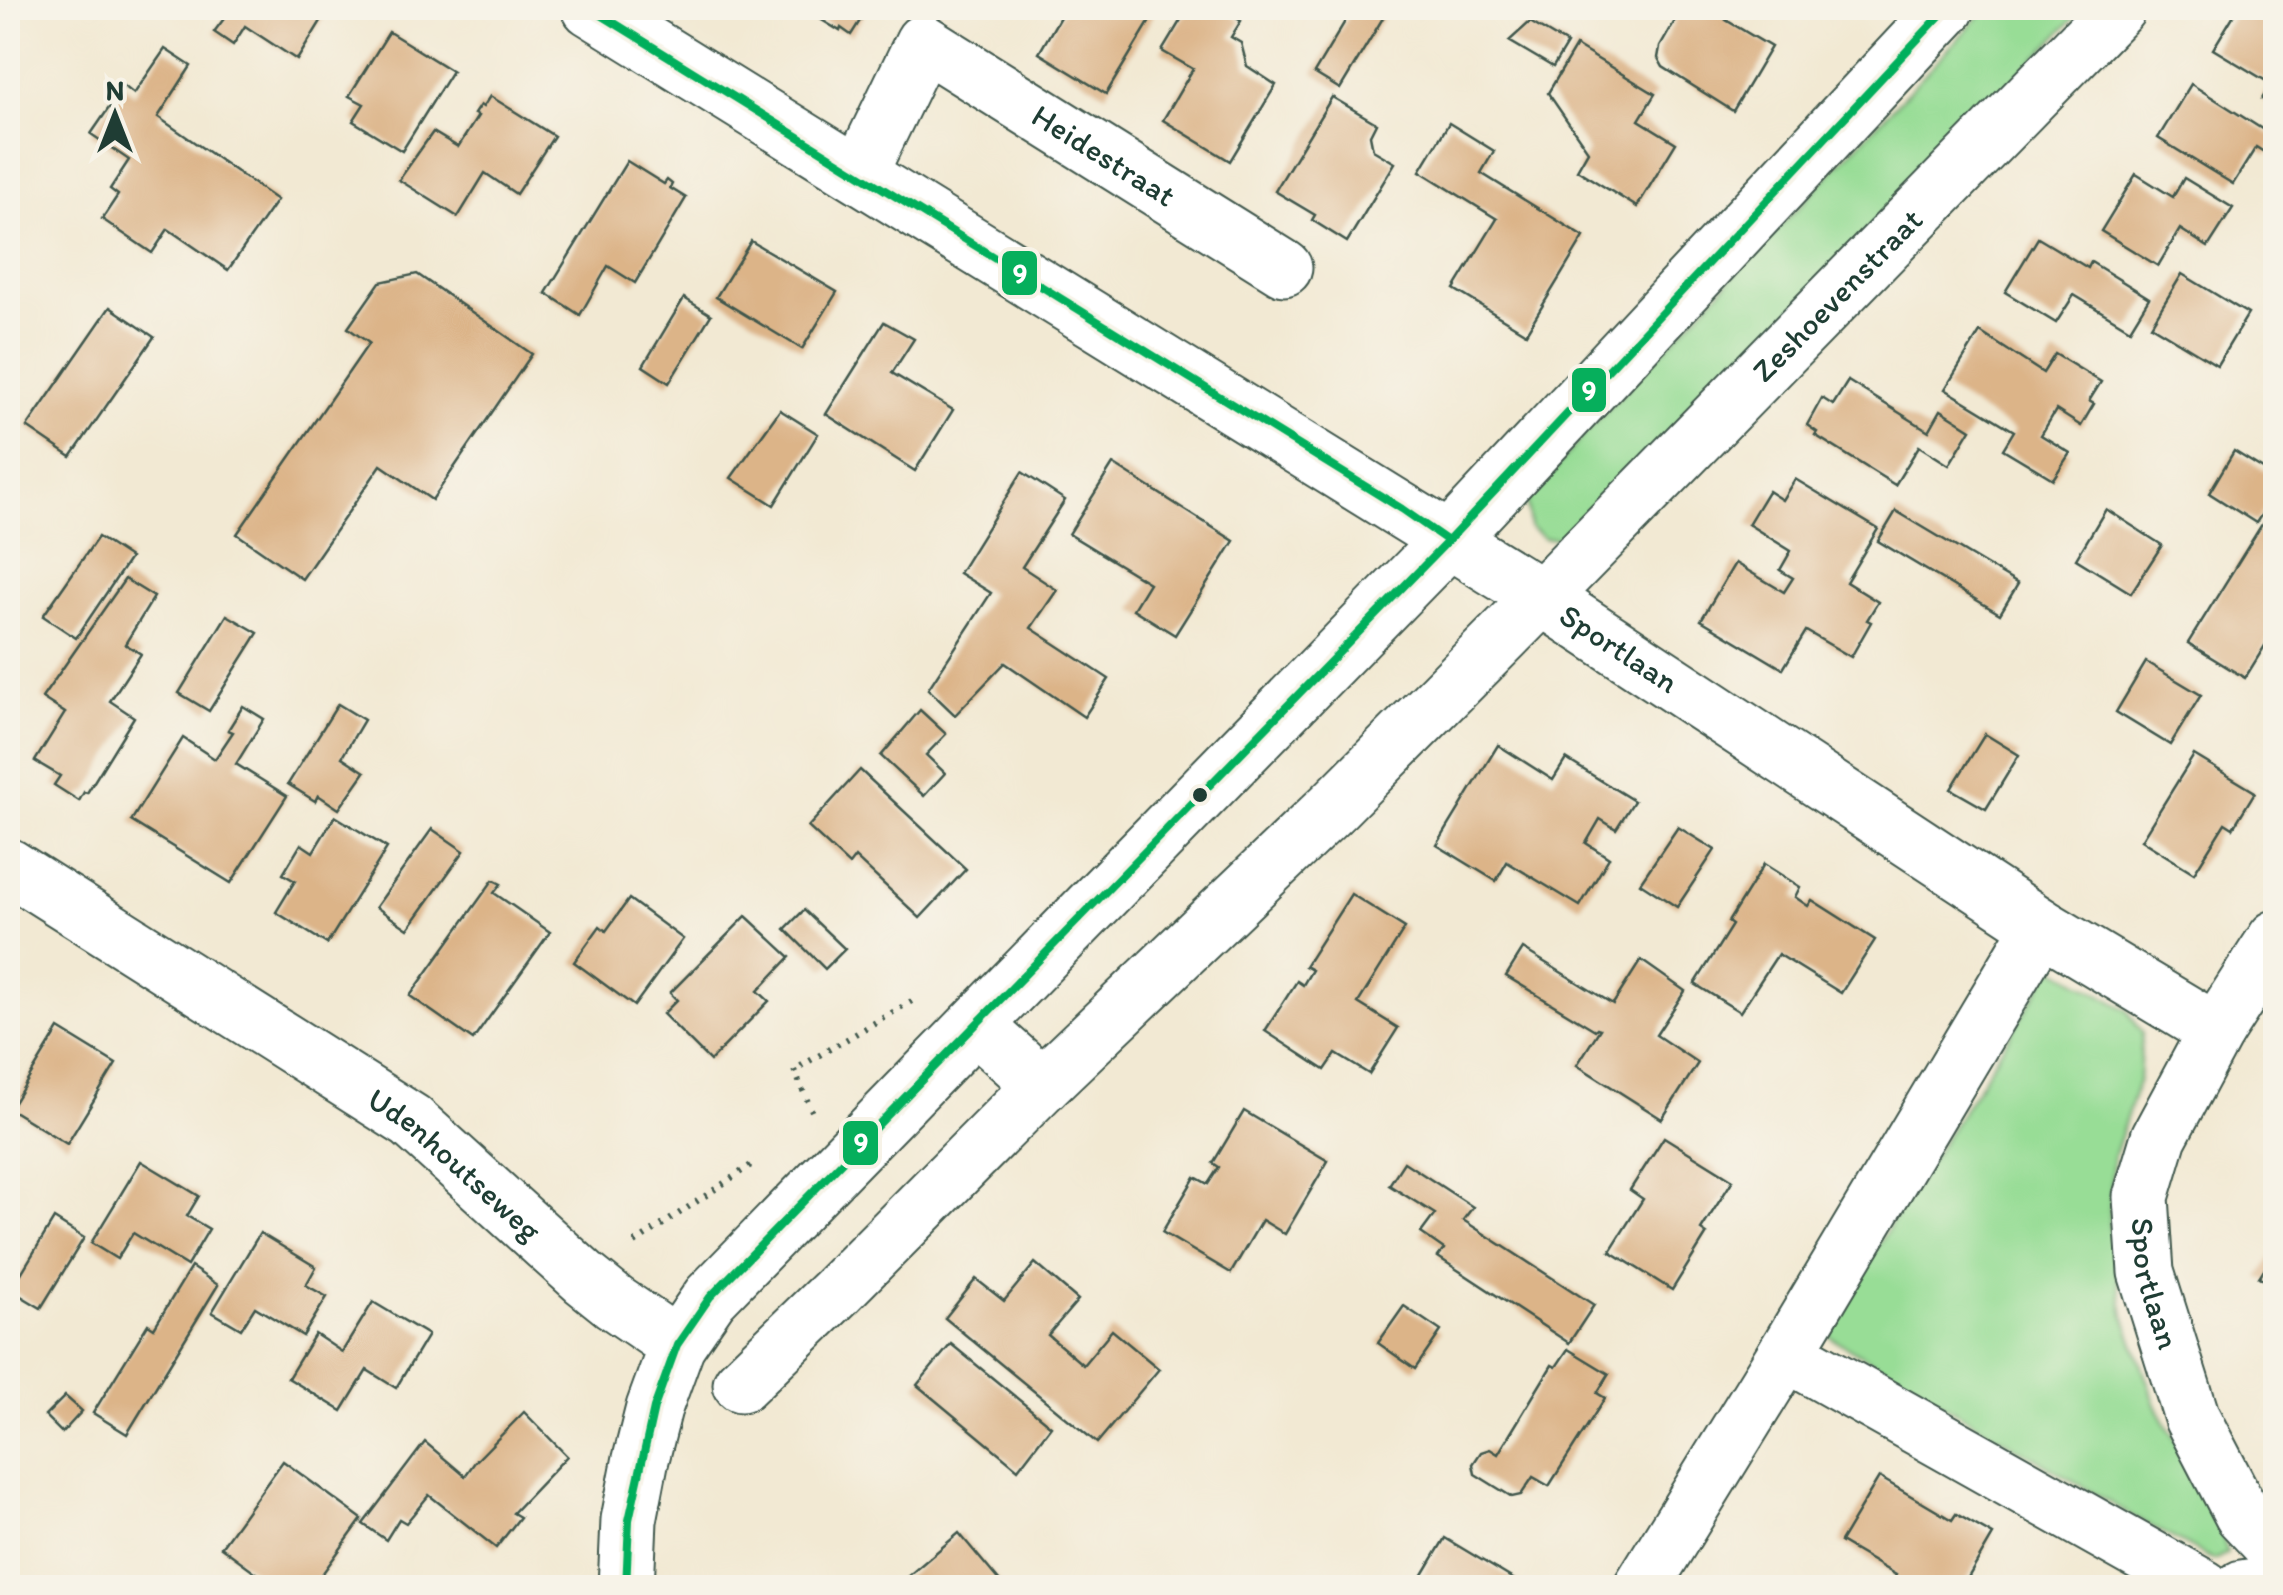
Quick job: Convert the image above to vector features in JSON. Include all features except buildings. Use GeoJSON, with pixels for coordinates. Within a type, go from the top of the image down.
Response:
{"type":"FeatureCollection","features":[{"type":"Feature","properties":{"kind":"street"},"geometry":{"type":"LineString","coordinates":[[590,8],[1448,541]]}},
{"type":"Feature","properties":{"kind":"street"},"geometry":{"type":"LineString","coordinates":[[626,1588],[629,1520],[654,1408],[677,1345],[710,1297],[1448,541],[1947,8]]}},
{"type":"Feature","properties":{"kind":"street","name":"Zeshoevenstraat"},"geometry":{"type":"LineString","coordinates":[[742,1384],[1042,1085],[1334,806],[2118,8]]}},
{"type":"Feature","properties":{"kind":"street","name":"Heidestraat"},"geometry":{"type":"LineString","coordinates":[[858,174],[923,42],[1284,268]]}},
{"type":"Feature","properties":{"kind":"street","name":"Sportlaan"},"geometry":{"type":"LineString","coordinates":[[1448,541],[1541,597],[2041,926],[2216,1032],[2159,1137],[2141,1197],[2146,1272],[2192,1418],[2242,1514],[2276,1550]]}},
{"type":"Feature","properties":{"kind":"street","name":"Udenhoutseweg"},"geometry":{"type":"LineString","coordinates":[[8,866],[411,1121],[584,1278],[677,1345]]}},
{"type":"Feature","properties":{"kind":"street"},"geometry":{"type":"LineString","coordinates":[[1641,1588],[2041,926]]}},
{"type":"Feature","properties":{"kind":"street"},"geometry":{"type":"LineString","coordinates":[[2216,1032],[2276,938]]}},
{"type":"Feature","properties":{"kind":"street"},"geometry":{"type":"LineString","coordinates":[[976,1026],[1042,1085]]}},
{"type":"Feature","properties":{"kind":"street"},"geometry":{"type":"LineString","coordinates":[[1786,1353],[2204,1588]]}},
{"type":"Feature","properties":{"kind":"street"},"geometry":{"type":"LineString","coordinates":[[2242,1588],[2276,1583]]}},
{"type":"Feature","properties":{"kind":"green space"},"geometry":{"type":"Polygon","coordinates":[[[1987,8],[2084,8],[1572,538],[1544,538],[1530,527],[1527,502],[1591,427],[1987,8]]]}},
{"type":"Feature","properties":{"kind":"green space"},"geometry":{"type":"Polygon","coordinates":[[[2053,967],[2127,1010],[2142,1033],[2139,1079],[2113,1158],[2109,1225],[2124,1316],[2156,1405],[2220,1522],[2227,1553],[2214,1560],[1832,1338],[1825,1329],[2053,967]]]}},
{"type":"Feature","properties":{"kind":"transit line","name":"9"},"geometry":{"type":"LineString","coordinates":[[590,8],[1448,541]]}},
{"type":"Feature","properties":{"kind":"transit line","name":"9"},"geometry":{"type":"LineString","coordinates":[[626,1588],[629,1520],[654,1408],[677,1345],[710,1297],[1448,541],[1947,8]]}}]}
